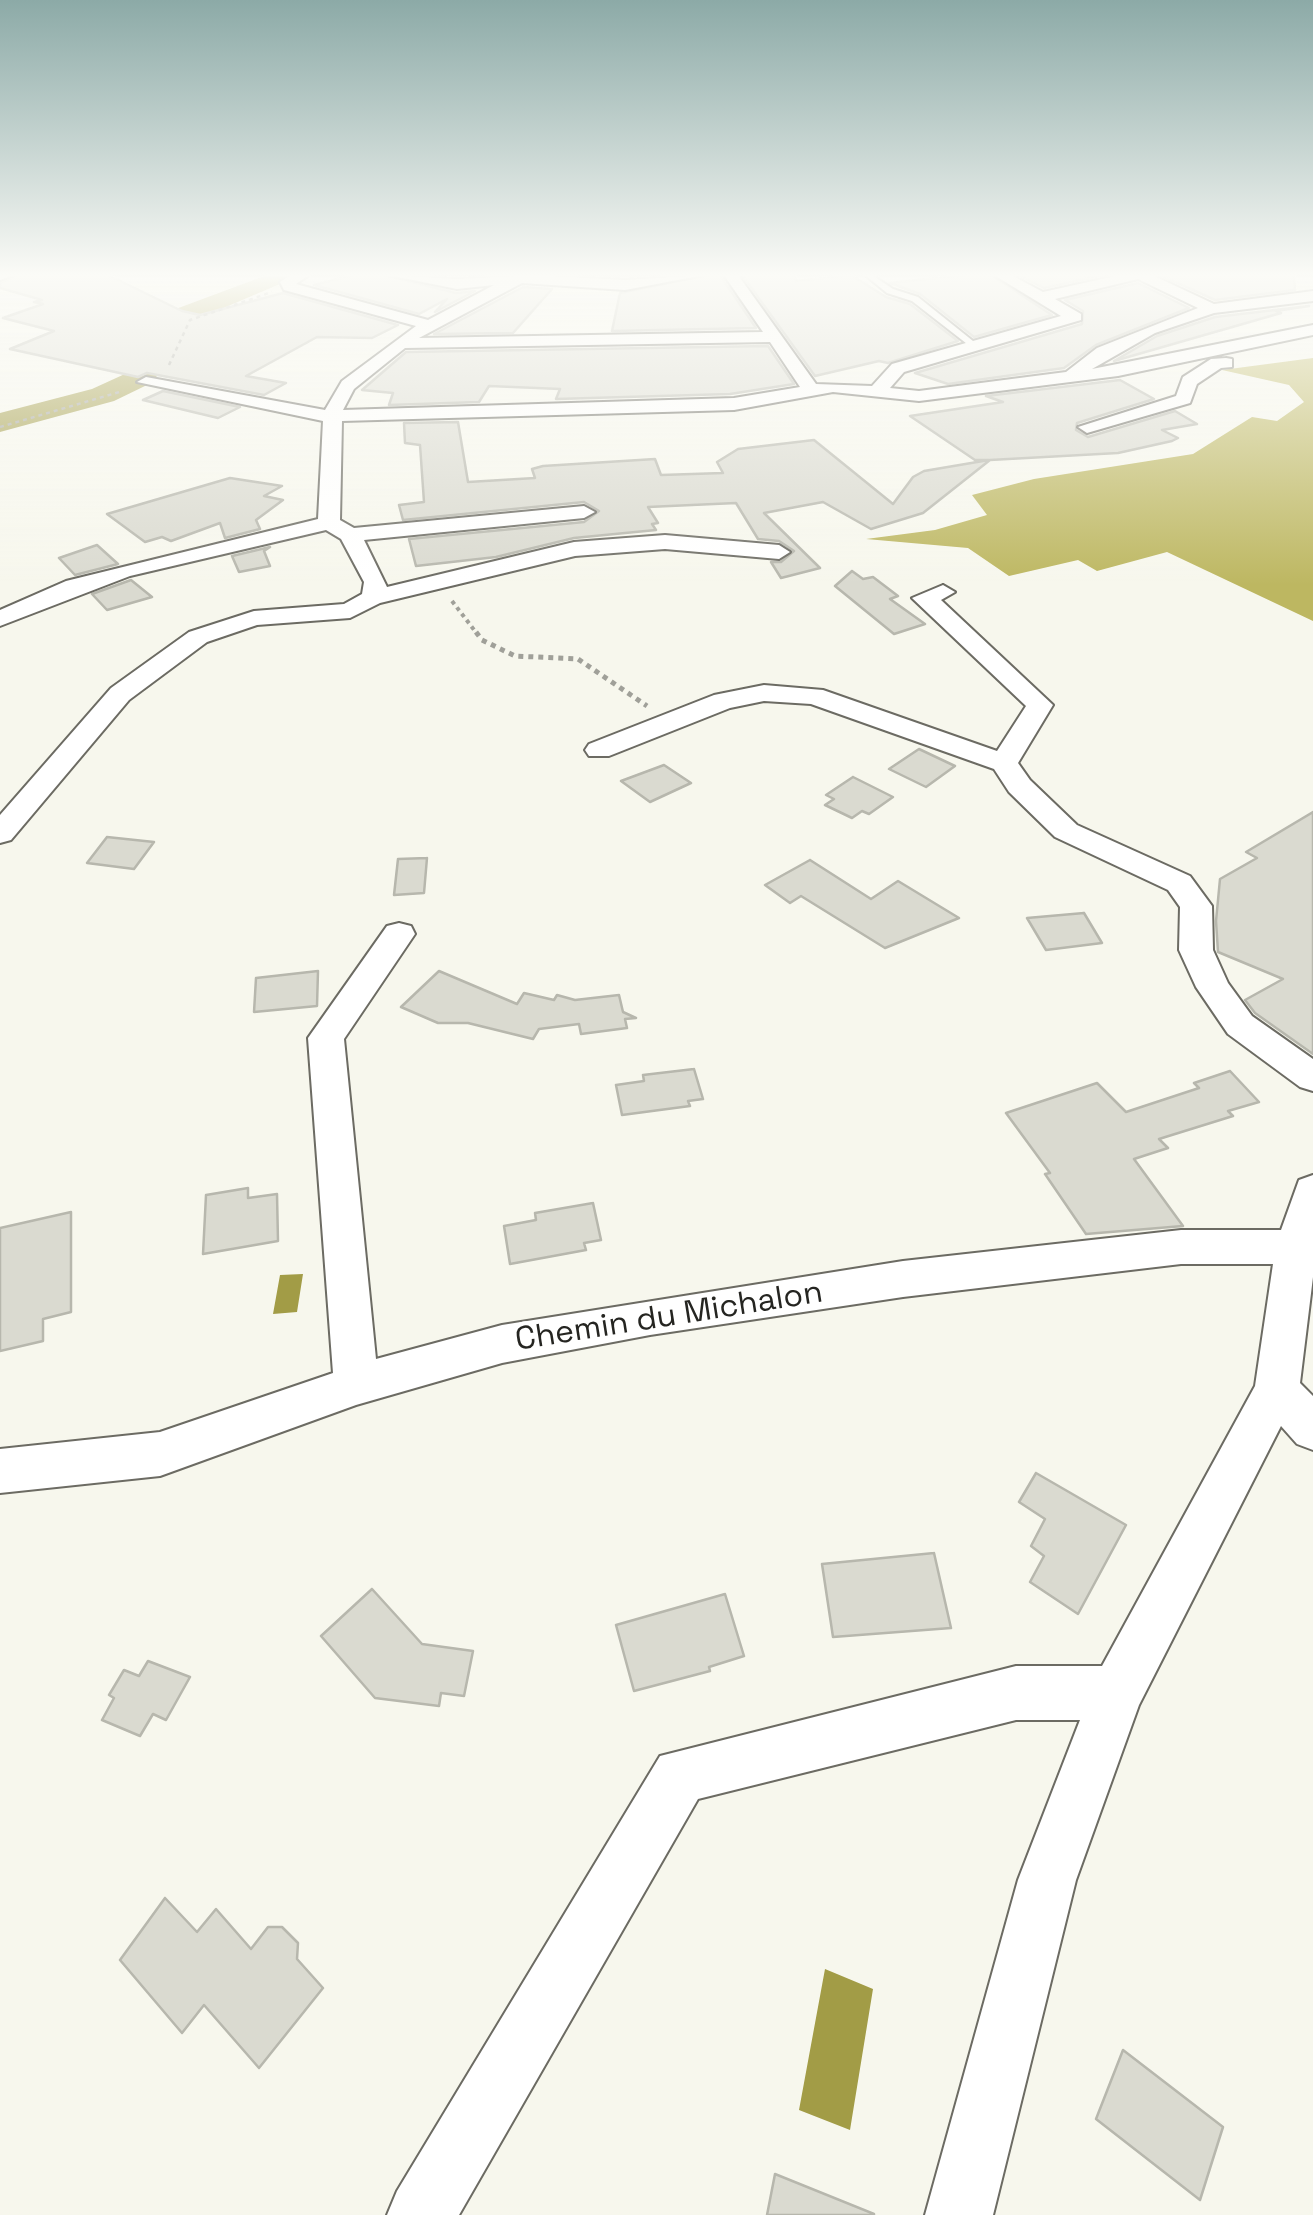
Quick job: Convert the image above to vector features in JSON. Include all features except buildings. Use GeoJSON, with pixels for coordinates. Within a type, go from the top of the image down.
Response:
{"type":"FeatureCollection","features":[{"type":"Feature","properties":{"kind":"street"},"geometry":{"type":"LineString","coordinates":[[329,523],[335,402],[358,378]]}},
{"type":"Feature","properties":{"kind":"street"},"geometry":{"type":"LineString","coordinates":[[803,378],[812,391]]}},
{"type":"Feature","properties":{"kind":"street"},"geometry":{"type":"LineString","coordinates":[[878,390],[889,378]]}},
{"type":"Feature","properties":{"kind":"street"},"geometry":{"type":"LineString","coordinates":[[333,416],[734,404],[850,386],[920,396],[1073,378]]}},
{"type":"Feature","properties":{"kind":"street"},"geometry":{"type":"LineString","coordinates":[[1087,426],[1184,399],[1191,378]]}},
{"type":"Feature","properties":{"kind":"street"},"geometry":{"type":"LineString","coordinates":[[146,382],[368,423]]}},
{"type":"Feature","properties":{"kind":"street"},"geometry":{"type":"LineString","coordinates":[[332,437],[368,423],[408,416]]}},
{"type":"Feature","properties":{"kind":"street"},"geometry":{"type":"LineString","coordinates":[[350,536],[584,512]]}},
{"type":"Feature","properties":{"kind":"street"},"geometry":{"type":"LineString","coordinates":[[0,619],[74,586],[122,571],[329,523],[350,536],[376,582],[378,589],[373,597]]}},
{"type":"Feature","properties":{"kind":"street"},"geometry":{"type":"LineString","coordinates":[[0,834],[120,694],[198,637],[254,618],[350,611],[373,597],[439,586],[574,549],[665,542],[779,552]]}},
{"type":"Feature","properties":{"kind":"street"},"geometry":{"type":"LineString","coordinates":[[943,592],[924,598],[1040,706],[1004,763]]}},
{"type":"Feature","properties":{"kind":"street"},"geometry":{"type":"LineString","coordinates":[[599,750],[723,701],[764,693],[814,696],[1004,763],[1019,786],[1066,831],[1179,883],[1196,906],[1196,950],[1213,987],[1240,1025],[1313,1078]]}},
{"type":"Feature","properties":{"kind":"street"},"geometry":{"type":"LineString","coordinates":[[356,1385],[326,1038],[399,934]]}},
{"type":"Feature","properties":{"kind":"street"},"geometry":{"type":"LineString","coordinates":[[960,2215],[1047,1880],[1117,1693],[1277,1389],[1296,1246],[1313,1190]]}},
{"type":"Feature","properties":{"kind":"street","name":"Chemin du Michalon"},"geometry":{"type":"LineString","coordinates":[[0,1471],[46,1470],[160,1454],[356,1385],[502,1344],[884,1282],[1181,1247],[1296,1246]]}},
{"type":"Feature","properties":{"kind":"street"},"geometry":{"type":"LineString","coordinates":[[1277,1389],[1313,1429]]}},
{"type":"Feature","properties":{"kind":"street"},"geometry":{"type":"LineString","coordinates":[[421,2215],[680,1776],[1016,1693],[1117,1693]]}},
{"type":"Feature","properties":{"kind":"path"},"geometry":{"type":"LineString","coordinates":[[0,427],[98,401],[151,378]]}},
{"type":"Feature","properties":{"kind":"path"},"geometry":{"type":"LineString","coordinates":[[439,586],[482,640],[515,656],[578,659],[668,722]]}},
{"type":"Feature","properties":{"kind":"shaded area"},"geometry":{"type":"Polygon","coordinates":[[[1259,378],[1313,378],[1313,621],[1167,552],[1097,571],[1078,560],[1009,576],[968,548],[866,539],[935,530],[987,515],[972,495],[1034,479],[1193,454],[1252,417],[1277,421],[1304,402],[1289,385],[1259,378]]]}},
{"type":"Feature","properties":{"kind":"shaded area"},"geometry":{"type":"Polygon","coordinates":[[[303,1274],[297,1312],[273,1314],[280,1275],[303,1274]]]}},
{"type":"Feature","properties":{"kind":"shaded area"},"geometry":{"type":"Polygon","coordinates":[[[825,1969],[873,1989],[850,2130],[799,2110],[825,1969]]]}},
{"type":"Feature","properties":{"kind":"waterway"},"geometry":{"type":"LineString","coordinates":[[0,423],[103,395],[138,378]]}}]}
